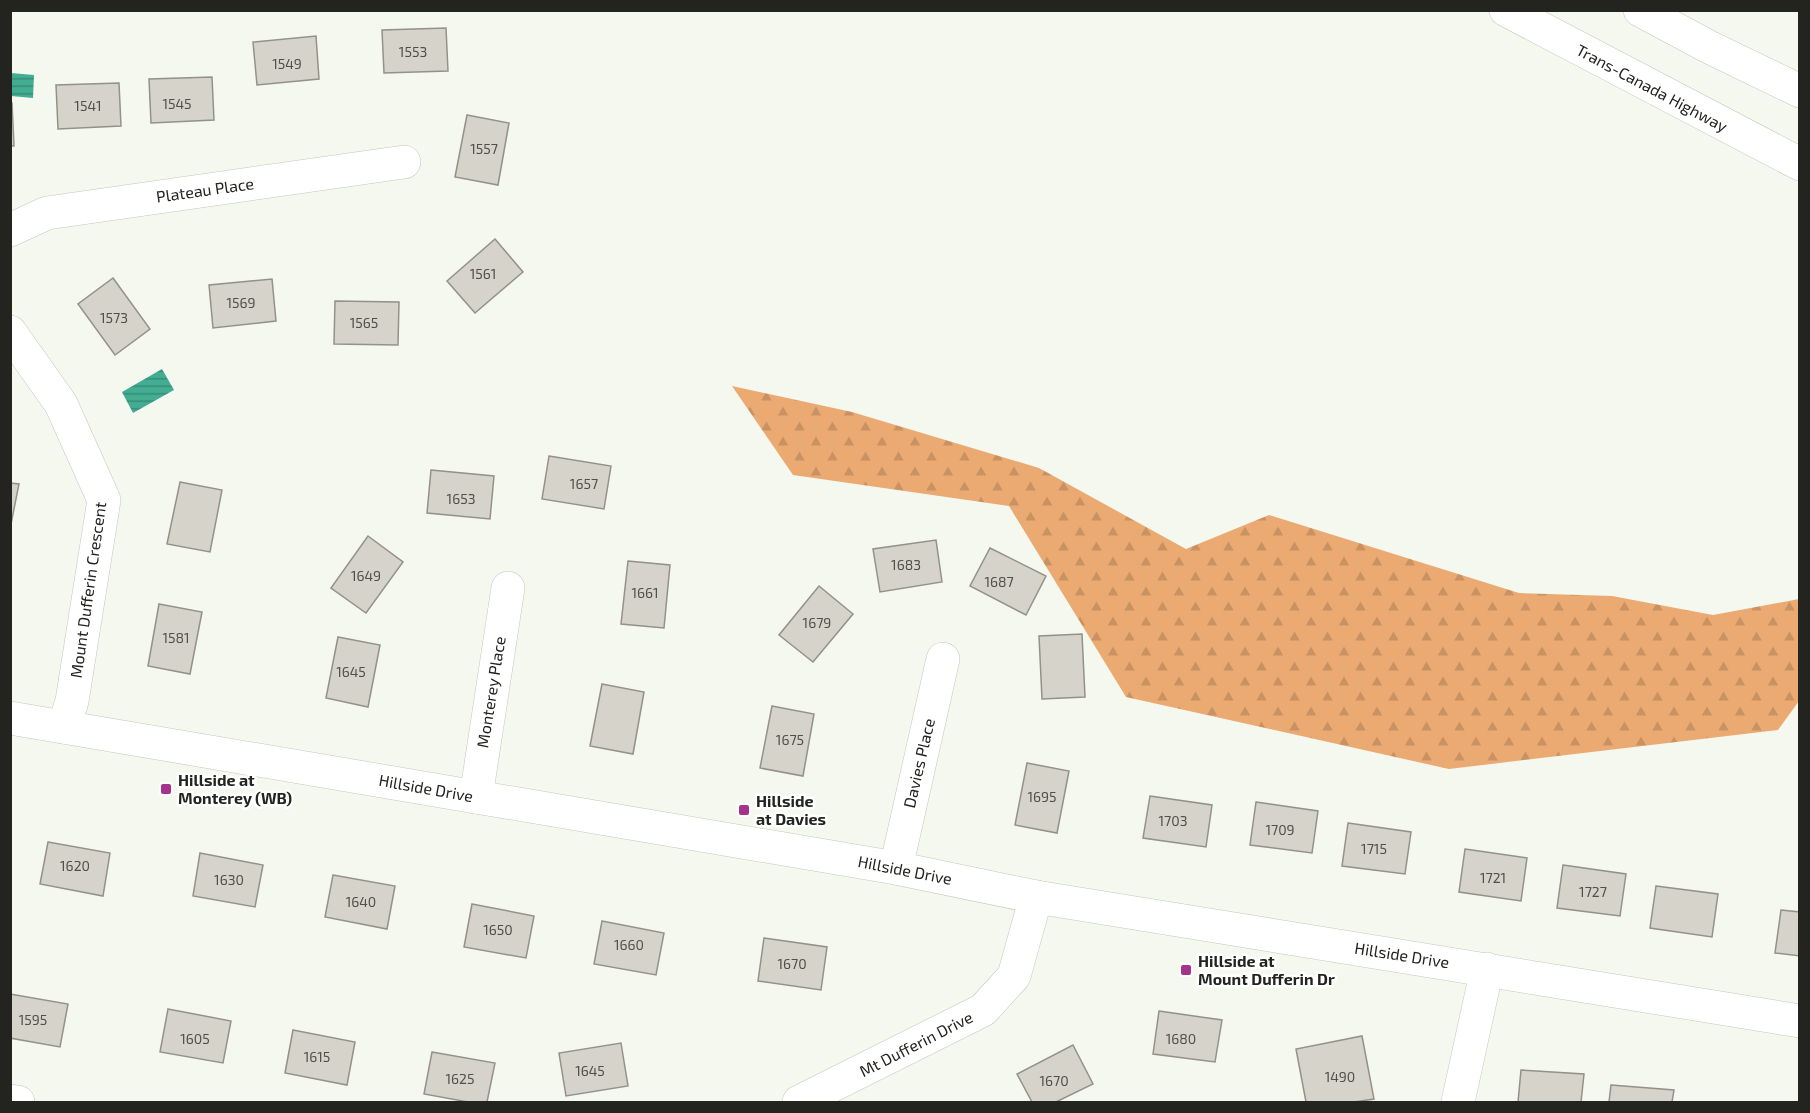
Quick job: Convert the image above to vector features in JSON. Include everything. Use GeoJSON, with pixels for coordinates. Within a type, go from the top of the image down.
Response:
{"type":"FeatureCollection","features":[{"type":"Feature","properties":{"kind":"main road","name":"Trans-Canada Highway"},"geometry":{"type":"LineString","coordinates":[[1506,10],[1800,164]]}},
{"type":"Feature","properties":{"kind":"main road"},"geometry":{"type":"LineString","coordinates":[[1640,10],[1709,47],[1800,91]]}},
{"type":"Feature","properties":{"kind":"main road","name":"Plateau Place"},"geometry":{"type":"LineString","coordinates":[[10,230],[47,213],[404,162]]}},
{"type":"Feature","properties":{"kind":"main road","name":"Mount Dufferin Crescent"},"geometry":{"type":"LineString","coordinates":[[10,332],[61,404],[104,500],[72,701],[64,727]]}},
{"type":"Feature","properties":{"kind":"main road","name":"Monterey Place"},"geometry":{"type":"LineString","coordinates":[[476,797],[508,588]]}},
{"type":"Feature","properties":{"kind":"main road","name":"Davies Place"},"geometry":{"type":"LineString","coordinates":[[896,868],[943,659]]}},
{"type":"Feature","properties":{"kind":"main road","name":"Hillside Drive"},"geometry":{"type":"LineString","coordinates":[[10,718],[896,868],[1036,897],[1800,1021]]}},
{"type":"Feature","properties":{"kind":"main road","name":"Mt Dufferin Drive"},"geometry":{"type":"LineString","coordinates":[[800,1102],[983,1010],[1014,976],[1036,897]]}},
{"type":"Feature","properties":{"kind":"main road"},"geometry":{"type":"LineString","coordinates":[[1458,1102],[1486,969]]}},
{"type":"Feature","properties":{"kind":"main road"},"geometry":{"type":"LineString","coordinates":[[10,1101],[18,1102]]}},
{"type":"Feature","properties":{"kind":"green space"},"geometry":{"type":"Polygon","coordinates":[[[732,386],[852,412],[1039,468],[1186,549],[1269,515],[1519,593],[1612,596],[1713,615],[1799,599],[1799,701],[1778,730],[1449,769],[1126,697],[1009,506],[793,475],[732,386]]]}},
{"type":"Feature","properties":{"kind":"shaded area"},"geometry":{"type":"Polygon","coordinates":[[[11,73],[34,75],[33,98],[11,96],[11,73]]]}},
{"type":"Feature","properties":{"kind":"shaded area"},"geometry":{"type":"Polygon","coordinates":[[[162,369],[174,390],[133,413],[122,392],[162,369]]]}},
{"type":"Feature","properties":{"kind":"building"},"geometry":{"type":"Polygon","coordinates":[[[446,28],[448,71],[384,73],[382,30],[446,28]]]}},
{"type":"Feature","properties":{"kind":"building"},"geometry":{"type":"Polygon","coordinates":[[[316,36],[319,79],[257,85],[253,42],[316,36]]]}},
{"type":"Feature","properties":{"kind":"building"},"geometry":{"type":"Polygon","coordinates":[[[212,77],[214,120],[151,123],[149,79],[212,77]]]}},
{"type":"Feature","properties":{"kind":"building"},"geometry":{"type":"Polygon","coordinates":[[[119,83],[121,126],[58,129],[56,85],[119,83]]]}},
{"type":"Feature","properties":{"kind":"building"},"geometry":{"type":"Polygon","coordinates":[[[10,103],[12,103],[14,146],[10,146],[10,103]]]}},
{"type":"Feature","properties":{"kind":"building"},"geometry":{"type":"Polygon","coordinates":[[[467,115],[509,123],[498,185],[455,177],[467,115]]]}},
{"type":"Feature","properties":{"kind":"building"},"geometry":{"type":"Polygon","coordinates":[[[495,239],[523,272],[475,313],[447,281],[495,239]]]}},
{"type":"Feature","properties":{"kind":"building"},"geometry":{"type":"Polygon","coordinates":[[[113,278],[150,329],[115,355],[78,304],[113,278]]]}},
{"type":"Feature","properties":{"kind":"building"},"geometry":{"type":"Polygon","coordinates":[[[272,279],[276,321],[213,328],[209,285],[272,279]]]}},
{"type":"Feature","properties":{"kind":"building"},"geometry":{"type":"Polygon","coordinates":[[[335,301],[399,302],[398,345],[334,344],[335,301]]]}},
{"type":"Feature","properties":{"kind":"building"},"geometry":{"type":"Polygon","coordinates":[[[549,456],[611,466],[604,509],[542,499],[549,456]]]}},
{"type":"Feature","properties":{"kind":"building"},"geometry":{"type":"Polygon","coordinates":[[[431,470],[494,476],[490,519],[427,513],[431,470]]]}},
{"type":"Feature","properties":{"kind":"building"},"geometry":{"type":"Polygon","coordinates":[[[180,482],[222,490],[210,552],[167,544],[180,482]]]}},
{"type":"Feature","properties":{"kind":"building"},"geometry":{"type":"Polygon","coordinates":[[[10,483],[19,484],[10,529],[10,483]]]}},
{"type":"Feature","properties":{"kind":"building"},"geometry":{"type":"Polygon","coordinates":[[[368,536],[403,562],[366,613],[331,588],[368,536]]]}},
{"type":"Feature","properties":{"kind":"building"},"geometry":{"type":"Polygon","coordinates":[[[936,540],[942,582],[880,592],[873,549],[936,540]]]}},
{"type":"Feature","properties":{"kind":"building"},"geometry":{"type":"Polygon","coordinates":[[[990,548],[1046,576],[1026,615],[970,586],[990,548]]]}},
{"type":"Feature","properties":{"kind":"building"},"geometry":{"type":"Polygon","coordinates":[[[628,561],[670,565],[664,628],[621,624],[628,561]]]}},
{"type":"Feature","properties":{"kind":"building"},"geometry":{"type":"Polygon","coordinates":[[[819,586],[853,614],[813,662],[779,635],[819,586]]]}},
{"type":"Feature","properties":{"kind":"building"},"geometry":{"type":"Polygon","coordinates":[[[159,604],[202,612],[190,674],[148,666],[159,604]]]}},
{"type":"Feature","properties":{"kind":"building"},"geometry":{"type":"Polygon","coordinates":[[[1082,634],[1085,697],[1042,699],[1039,636],[1082,634]]]}},
{"type":"Feature","properties":{"kind":"building"},"geometry":{"type":"Polygon","coordinates":[[[338,637],[380,645],[368,707],[326,698],[338,637]]]}},
{"type":"Feature","properties":{"kind":"building"},"geometry":{"type":"Polygon","coordinates":[[[602,684],[644,692],[633,754],[590,746],[602,684]]]}},
{"type":"Feature","properties":{"kind":"building"},"geometry":{"type":"Polygon","coordinates":[[[772,706],[814,714],[803,776],[760,768],[772,706]]]}},
{"type":"Feature","properties":{"kind":"building"},"geometry":{"type":"Polygon","coordinates":[[[1027,763],[1069,771],[1057,833],[1015,825],[1027,763]]]}},
{"type":"Feature","properties":{"kind":"building"},"geometry":{"type":"Polygon","coordinates":[[[1150,796],[1212,805],[1206,847],[1143,838],[1150,796]]]}},
{"type":"Feature","properties":{"kind":"building"},"geometry":{"type":"Polygon","coordinates":[[[1256,802],[1318,811],[1312,853],[1250,845],[1256,802]]]}},
{"type":"Feature","properties":{"kind":"building"},"geometry":{"type":"Polygon","coordinates":[[[1348,823],[1411,832],[1405,874],[1342,866],[1348,823]]]}},
{"type":"Feature","properties":{"kind":"building"},"geometry":{"type":"Polygon","coordinates":[[[48,842],[110,853],[103,896],[40,884],[48,842]]]}},
{"type":"Feature","properties":{"kind":"building"},"geometry":{"type":"Polygon","coordinates":[[[1465,849],[1527,858],[1521,901],[1459,892],[1465,849]]]}},
{"type":"Feature","properties":{"kind":"building"},"geometry":{"type":"Polygon","coordinates":[[[200,853],[263,865],[255,907],[193,896],[200,853]]]}},
{"type":"Feature","properties":{"kind":"building"},"geometry":{"type":"Polygon","coordinates":[[[1563,865],[1626,874],[1620,916],[1557,908],[1563,865]]]}},
{"type":"Feature","properties":{"kind":"building"},"geometry":{"type":"Polygon","coordinates":[[[333,875],[395,886],[387,929],[325,917],[333,875]]]}},
{"type":"Feature","properties":{"kind":"building"},"geometry":{"type":"Polygon","coordinates":[[[1656,886],[1718,894],[1712,937],[1650,928],[1656,886]]]}},
{"type":"Feature","properties":{"kind":"building"},"geometry":{"type":"Polygon","coordinates":[[[472,904],[534,916],[526,958],[464,947],[472,904]]]}},
{"type":"Feature","properties":{"kind":"building"},"geometry":{"type":"Polygon","coordinates":[[[1781,910],[1800,912],[1800,956],[1775,953],[1781,910]]]}},
{"type":"Feature","properties":{"kind":"building"},"geometry":{"type":"Polygon","coordinates":[[[602,921],[664,933],[656,975],[594,964],[602,921]]]}},
{"type":"Feature","properties":{"kind":"building"},"geometry":{"type":"Polygon","coordinates":[[[764,938],[827,947],[821,990],[758,981],[764,938]]]}},
{"type":"Feature","properties":{"kind":"building"},"geometry":{"type":"Polygon","coordinates":[[[10,994],[68,1004],[60,1047],[10,1038],[10,994]]]}},
{"type":"Feature","properties":{"kind":"building"},"geometry":{"type":"Polygon","coordinates":[[[168,1009],[231,1021],[223,1063],[160,1052],[168,1009]]]}},
{"type":"Feature","properties":{"kind":"building"},"geometry":{"type":"Polygon","coordinates":[[[1159,1011],[1222,1020],[1215,1062],[1153,1054],[1159,1011]]]}},
{"type":"Feature","properties":{"kind":"building"},"geometry":{"type":"Polygon","coordinates":[[[293,1030],[355,1042],[347,1085],[285,1073],[293,1030]]]}},
{"type":"Feature","properties":{"kind":"building"},"geometry":{"type":"Polygon","coordinates":[[[1362,1036],[1374,1099],[1354,1102],[1306,1102],[1296,1049],[1362,1036]]]}},
{"type":"Feature","properties":{"kind":"building"},"geometry":{"type":"Polygon","coordinates":[[[621,1043],[628,1086],[566,1096],[559,1053],[621,1043]]]}},
{"type":"Feature","properties":{"kind":"building"},"geometry":{"type":"Polygon","coordinates":[[[1073,1045],[1093,1084],[1056,1102],[1032,1102],[1017,1074],[1073,1045]]]}},
{"type":"Feature","properties":{"kind":"building"},"geometry":{"type":"Polygon","coordinates":[[[432,1052],[495,1063],[487,1102],[468,1102],[424,1094],[432,1052]]]}},
{"type":"Feature","properties":{"kind":"building"},"geometry":{"type":"Polygon","coordinates":[[[1521,1070],[1584,1074],[1581,1102],[1518,1102],[1521,1070]]]}},
{"type":"Feature","properties":{"kind":"building"},"geometry":{"type":"Polygon","coordinates":[[[1611,1085],[1674,1090],[1672,1102],[1609,1102],[1611,1085]]]}},
{"type":"Feature","properties":{"kind":"place","name":"Hillside at Monterey (WB)"},"geometry":{"type":"Point","coordinates":[166,789]}},
{"type":"Feature","properties":{"kind":"place","name":"Hillside at Davies"},"geometry":{"type":"Point","coordinates":[744,810]}},
{"type":"Feature","properties":{"kind":"place","name":"Hillside at Mount Dufferin Dr"},"geometry":{"type":"Point","coordinates":[1186,970]}}]}
